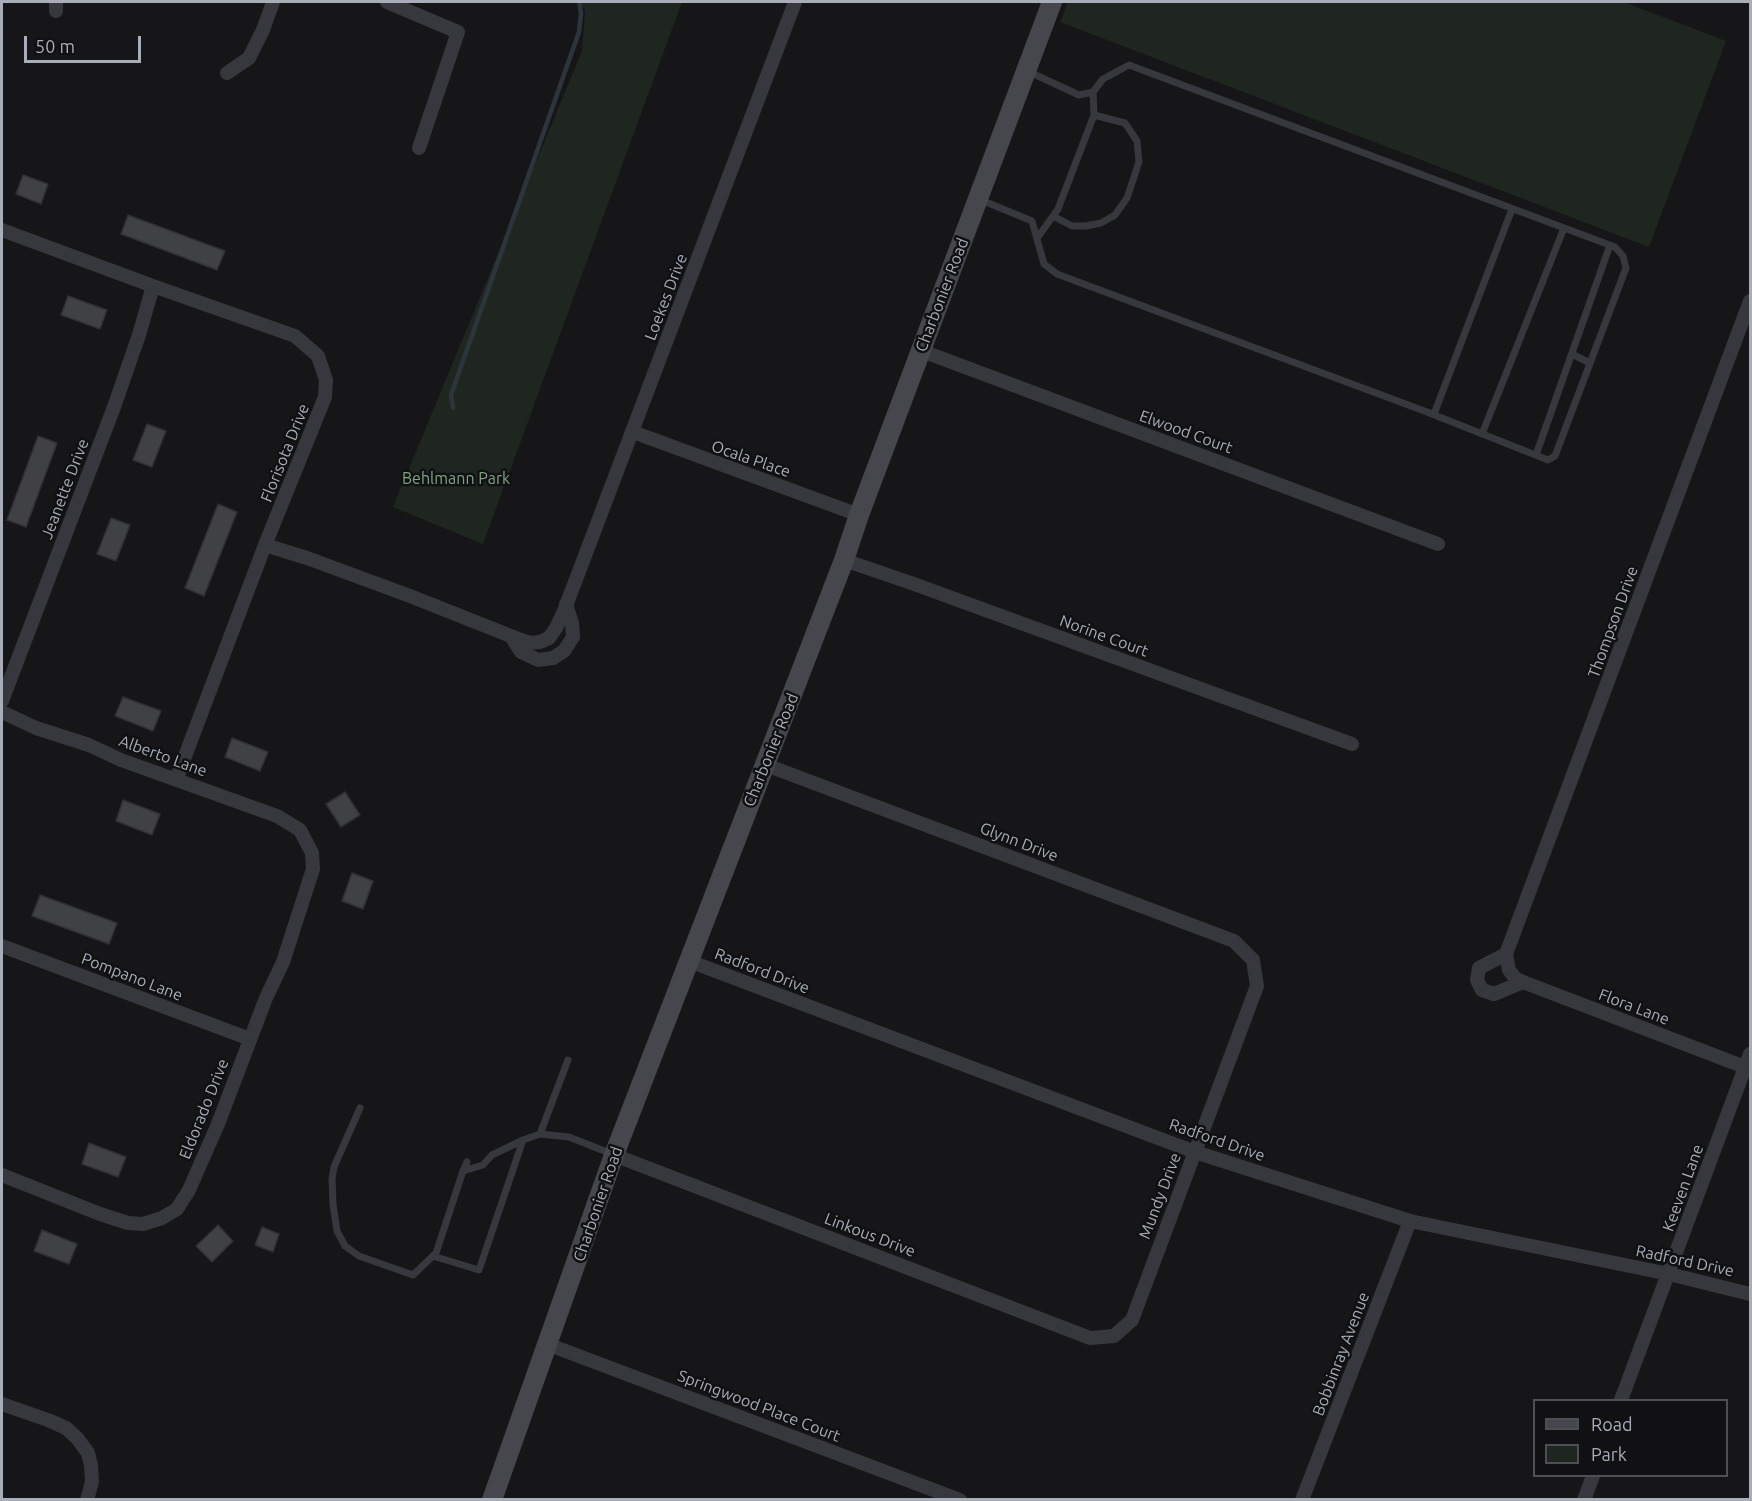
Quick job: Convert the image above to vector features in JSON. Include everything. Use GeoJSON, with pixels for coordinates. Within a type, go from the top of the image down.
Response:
{"type":"FeatureCollection","features":[{"type":"Feature","properties":{"kind":"main road","name":"Charbonier Road"},"geometry":{"type":"LineString","coordinates":[[492,1500],[614,1155],[844,560],[1052,2]]}},
{"type":"Feature","properties":{"kind":"street"},"geometry":{"type":"LineString","coordinates":[[227,73],[249,58],[263,30],[273,2]]}},
{"type":"Feature","properties":{"kind":"street"},"geometry":{"type":"LineString","coordinates":[[387,2],[458,32],[419,148]]}},
{"type":"Feature","properties":{"kind":"street","name":"Loekes Drive"},"geometry":{"type":"LineString","coordinates":[[265,545],[350,574],[531,643],[549,638],[566,604],[633,432],[795,2]]}},
{"type":"Feature","properties":{"kind":"street","name":"Florisota Drive"},"geometry":{"type":"LineString","coordinates":[[2,230],[294,336],[318,356],[326,380],[325,397],[265,545],[176,780]]}},
{"type":"Feature","properties":{"kind":"street","name":"Jeanette Drive"},"geometry":{"type":"LineString","coordinates":[[2,701],[114,407],[153,286]]}},
{"type":"Feature","properties":{"kind":"street","name":"Thompson Drive"},"geometry":{"type":"LineString","coordinates":[[1506,954],[1750,301]]}},
{"type":"Feature","properties":{"kind":"street","name":"Elwood Court"},"geometry":{"type":"LineString","coordinates":[[922,351],[1438,544]]}},
{"type":"Feature","properties":{"kind":"street","name":"Ocala Place"},"geometry":{"type":"LineString","coordinates":[[633,432],[859,515]]}},
{"type":"Feature","properties":{"kind":"street","name":"Norine Court"},"geometry":{"type":"LineString","coordinates":[[844,560],[905,580],[1352,744]]}},
{"type":"Feature","properties":{"kind":"street","name":"Loekes Drive"},"geometry":{"type":"LineString","coordinates":[[512,636],[520,652],[538,660],[553,658],[564,651],[573,637],[572,623],[566,604]]}},
{"type":"Feature","properties":{"kind":"street","name":"Alberto Lane"},"geometry":{"type":"LineString","coordinates":[[2,712],[36,728],[89,745],[121,760],[277,816],[300,830],[307,841]]}},
{"type":"Feature","properties":{"kind":"street","name":"Glynn Drive"},"geometry":{"type":"LineString","coordinates":[[766,765],[1234,940],[1253,960]]}},
{"type":"Feature","properties":{"kind":"street","name":"Eldorado Drive"},"geometry":{"type":"LineString","coordinates":[[2,1175],[128,1223],[143,1224],[162,1218],[177,1209],[189,1190],[218,1124],[250,1039],[283,962],[313,869],[312,853],[307,841]]}},
{"type":"Feature","properties":{"kind":"street","name":"Pompano Lane"},"geometry":{"type":"LineString","coordinates":[[2,946],[250,1039]]}},
{"type":"Feature","properties":{"kind":"street"},"geometry":{"type":"LineString","coordinates":[[1506,954],[1479,968],[1477,980],[1482,990],[1494,994],[1523,982]]}},
{"type":"Feature","properties":{"kind":"street","name":"Flora Lane"},"geometry":{"type":"LineString","coordinates":[[1506,954],[1509,970],[1516,979],[1749,1063]]}},
{"type":"Feature","properties":{"kind":"street","name":"Mundy Drive"},"geometry":{"type":"LineString","coordinates":[[1114,1336],[1132,1320],[1257,986],[1253,960]]}},
{"type":"Feature","properties":{"kind":"street","name":"Radford Drive"},"geometry":{"type":"LineString","coordinates":[[689,961],[1195,1152],[1410,1221],[1669,1274],[1750,1294]]}},
{"type":"Feature","properties":{"kind":"street","name":"Keeven Lane"},"geometry":{"type":"LineString","coordinates":[[1622,1399],[1749,1063]]}},
{"type":"Feature","properties":{"kind":"street","name":"Linkous Drive"},"geometry":{"type":"LineString","coordinates":[[614,1155],[1090,1338],[1114,1336]]}},
{"type":"Feature","properties":{"kind":"street","name":"Bobbinray Avenue"},"geometry":{"type":"LineString","coordinates":[[1302,1500],[1410,1221]]}},
{"type":"Feature","properties":{"kind":"street","name":"Springwood Place Court"},"geometry":{"type":"LineString","coordinates":[[547,1344],[960,1500]]}},
{"type":"Feature","properties":{"kind":"street"},"geometry":{"type":"LineString","coordinates":[[2,1404],[66,1428],[77,1438],[87,1453],[91,1465],[92,1482],[87,1500]]}},
{"type":"Feature","properties":{"kind":"street"},"geometry":{"type":"LineString","coordinates":[[1584,1500],[1593,1477]]}},
{"type":"Feature","properties":{"kind":"lane"},"geometry":{"type":"LineString","coordinates":[[978,199],[1032,221],[1044,264],[1057,274],[1434,414],[1548,460],[1555,456],[1626,268],[1626,261],[1620,251],[1610,245],[1129,65],[1103,79],[1093,92],[1094,115],[1058,209],[1038,237]]}},
{"type":"Feature","properties":{"kind":"lane"},"geometry":{"type":"LineString","coordinates":[[1026,71],[1079,95],[1093,92]]}},
{"type":"Feature","properties":{"kind":"lane"},"geometry":{"type":"LineString","coordinates":[[1053,216],[1072,226],[1093,225],[1115,215],[1127,198],[1139,162],[1137,141],[1125,123],[1094,115]]}},
{"type":"Feature","properties":{"kind":"lane"},"geometry":{"type":"LineString","coordinates":[[1434,414],[1512,209]]}},
{"type":"Feature","properties":{"kind":"lane"},"geometry":{"type":"LineString","coordinates":[[1482,434],[1564,228]]}},
{"type":"Feature","properties":{"kind":"lane"},"geometry":{"type":"LineString","coordinates":[[1536,455],[1610,245]]}},
{"type":"Feature","properties":{"kind":"lane"},"geometry":{"type":"LineString","coordinates":[[1572,354],[1590,363]]}},
{"type":"Feature","properties":{"kind":"lane"},"geometry":{"type":"LineString","coordinates":[[540,1134],[568,1060]]}},
{"type":"Feature","properties":{"kind":"lane"},"geometry":{"type":"LineString","coordinates":[[360,1108],[334,1167],[332,1179],[337,1231],[345,1246],[359,1256],[413,1275],[436,1253],[466,1162]]}},
{"type":"Feature","properties":{"kind":"lane"},"geometry":{"type":"LineString","coordinates":[[479,1157],[492,1155],[540,1134],[569,1137],[614,1155]]}},
{"type":"Feature","properties":{"kind":"lane"},"geometry":{"type":"LineString","coordinates":[[433,1257],[479,1270],[522,1140]]}},
{"type":"Feature","properties":{"kind":"lane"},"geometry":{"type":"LineString","coordinates":[[463,1171],[483,1165],[492,1155]]}},
{"type":"Feature","properties":{"kind":"green space","name":"Behlmann Park"},"geometry":{"type":"Polygon","coordinates":[[[580,2],[682,2],[483,544],[393,507],[582,51],[585,11],[580,2]]]}},
{"type":"Feature","properties":{"kind":"green space"},"geometry":{"type":"Polygon","coordinates":[[[1068,2],[1624,2],[1726,41],[1649,247],[1060,22],[1068,2]]]}},
{"type":"Feature","properties":{"kind":"building"},"geometry":{"type":"Polygon","coordinates":[[[23,175],[48,184],[41,204],[16,194],[23,175]]]}},
{"type":"Feature","properties":{"kind":"building"},"geometry":{"type":"Polygon","coordinates":[[[128,215],[225,251],[217,270],[121,234],[128,215]]]}},
{"type":"Feature","properties":{"kind":"building"},"geometry":{"type":"Polygon","coordinates":[[[68,296],[107,310],[100,329],[61,315],[68,296]]]}},
{"type":"Feature","properties":{"kind":"building"},"geometry":{"type":"Polygon","coordinates":[[[147,424],[166,431],[152,467],[133,460],[147,424]]]}},
{"type":"Feature","properties":{"kind":"building"},"geometry":{"type":"Polygon","coordinates":[[[38,436],[57,443],[26,527],[7,520],[38,436]]]}},
{"type":"Feature","properties":{"kind":"building"},"geometry":{"type":"Polygon","coordinates":[[[218,504],[237,512],[204,596],[185,588],[218,504]]]}},
{"type":"Feature","properties":{"kind":"building"},"geometry":{"type":"Polygon","coordinates":[[[111,518],[130,525],[116,561],[97,554],[111,518]]]}},
{"type":"Feature","properties":{"kind":"building"},"geometry":{"type":"Polygon","coordinates":[[[123,697],[161,711],[153,731],[115,716],[123,697]]]}},
{"type":"Feature","properties":{"kind":"building"},"geometry":{"type":"Polygon","coordinates":[[[232,738],[268,752],[260,771],[225,757],[232,738]]]}},
{"type":"Feature","properties":{"kind":"building"},"geometry":{"type":"Polygon","coordinates":[[[345,792],[360,815],[341,827],[326,804],[345,792]]]}},
{"type":"Feature","properties":{"kind":"building"},"geometry":{"type":"Polygon","coordinates":[[[123,800],[160,814],[152,835],[116,821],[123,800]]]}},
{"type":"Feature","properties":{"kind":"building"},"geometry":{"type":"Polygon","coordinates":[[[352,873],[373,881],[363,909],[342,901],[352,873]]]}},
{"type":"Feature","properties":{"kind":"building"},"geometry":{"type":"Polygon","coordinates":[[[40,895],[117,923],[109,944],[32,916],[40,895]]]}},
{"type":"Feature","properties":{"kind":"building"},"geometry":{"type":"Polygon","coordinates":[[[89,1143],[126,1157],[118,1177],[82,1164],[89,1143]]]}},
{"type":"Feature","properties":{"kind":"building"},"geometry":{"type":"Polygon","coordinates":[[[218,1225],[233,1241],[212,1262],[196,1246],[218,1225]]]}},
{"type":"Feature","properties":{"kind":"building"},"geometry":{"type":"Polygon","coordinates":[[[262,1227],[279,1234],[273,1252],[255,1245],[262,1227]]]}},
{"type":"Feature","properties":{"kind":"building"},"geometry":{"type":"Polygon","coordinates":[[[42,1230],[77,1244],[69,1264],[34,1251],[42,1230]]]}},
{"type":"Feature","properties":{"kind":"waterway"},"geometry":{"type":"LineString","coordinates":[[453,408],[451,395],[579,32],[581,13],[579,2]]}}]}
